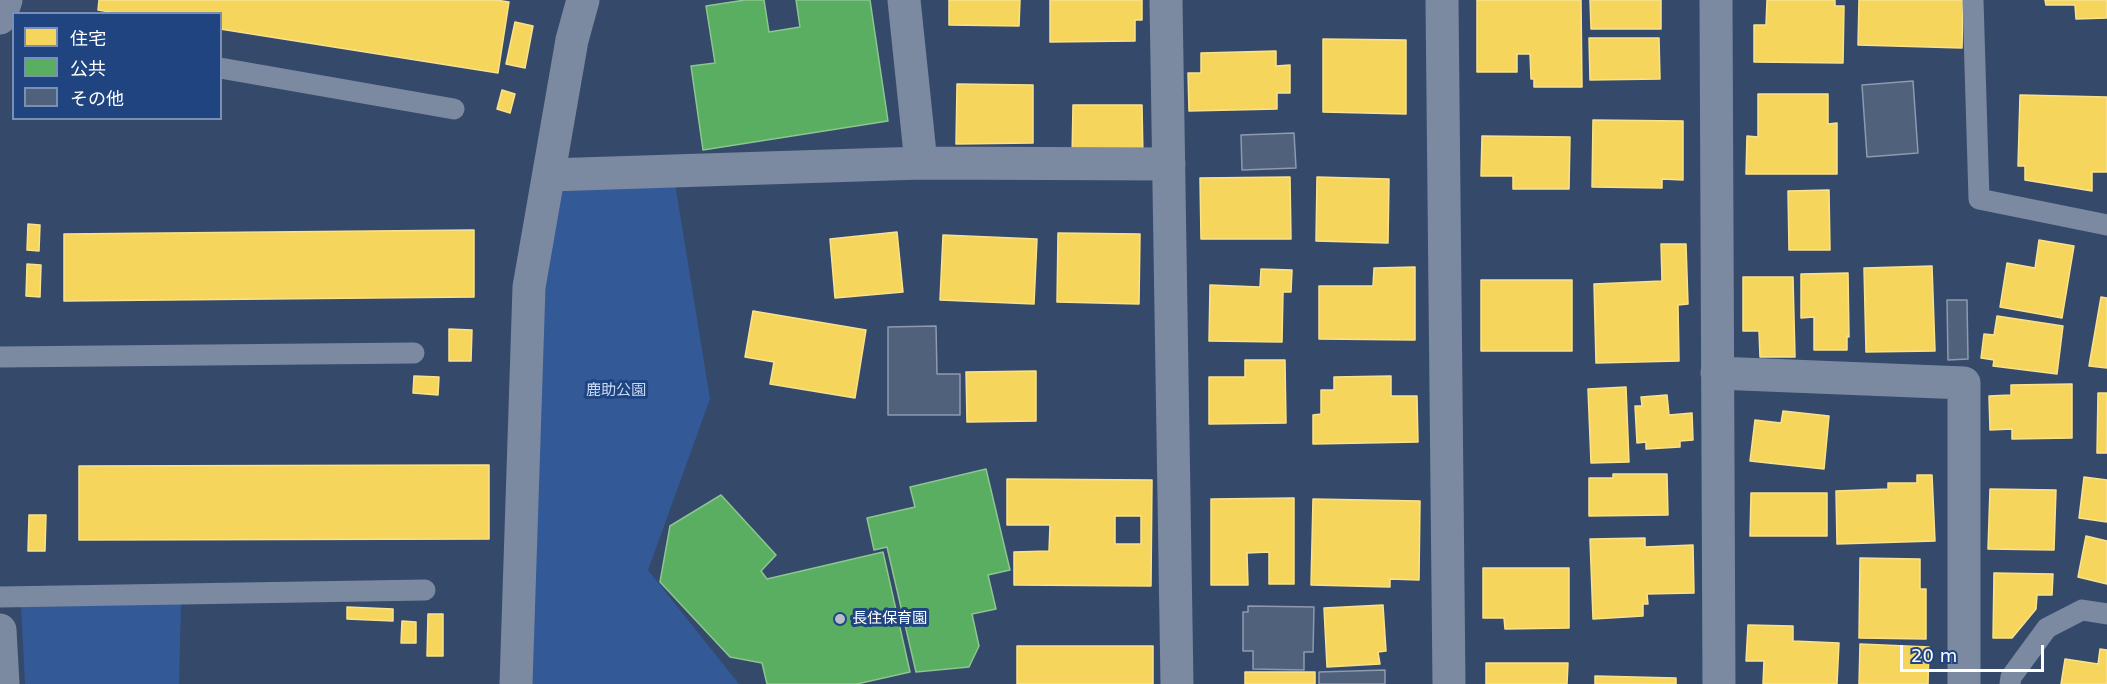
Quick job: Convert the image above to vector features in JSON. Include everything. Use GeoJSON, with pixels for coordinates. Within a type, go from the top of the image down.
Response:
{"type":"FeatureCollection","features":[{"type":"Feature","properties":{"kind":"street"},"geometry":{"type":"LineString","coordinates":[[0,18],[6,0]]}},
{"type":"Feature","properties":{"kind":"street"},"geometry":{"type":"LineString","coordinates":[[516,684],[529,287],[572,40],[583,0]]}},
{"type":"Feature","properties":{"kind":"street"},"geometry":{"type":"LineString","coordinates":[[904,0],[921,163]]}},
{"type":"Feature","properties":{"kind":"street"},"geometry":{"type":"LineString","coordinates":[[1166,0],[1177,684]]}},
{"type":"Feature","properties":{"kind":"street"},"geometry":{"type":"LineString","coordinates":[[1442,0],[1449,684]]}},
{"type":"Feature","properties":{"kind":"street"},"geometry":{"type":"LineString","coordinates":[[1716,0],[1719,684]]}},
{"type":"Feature","properties":{"kind":"street"},"geometry":{"type":"LineString","coordinates":[[549,175],[921,163],[1168,164]]}},
{"type":"Feature","properties":{"kind":"street"},"geometry":{"type":"LineString","coordinates":[[1717,373],[1964,383],[1964,684]]}},
{"type":"Feature","properties":{"kind":"street"},"geometry":{"type":"LineString","coordinates":[[0,630],[3,684]]}},
{"type":"Feature","properties":{"kind":"lane"},"geometry":{"type":"LineString","coordinates":[[1973,0],[1979,199],[2107,225]]}},
{"type":"Feature","properties":{"kind":"lane"},"geometry":{"type":"LineString","coordinates":[[222,68],[453,109]]}},
{"type":"Feature","properties":{"kind":"lane"},"geometry":{"type":"LineString","coordinates":[[0,357],[414,353]]}},
{"type":"Feature","properties":{"kind":"lane"},"geometry":{"type":"LineString","coordinates":[[0,597],[425,590]]}},
{"type":"Feature","properties":{"kind":"lane"},"geometry":{"type":"LineString","coordinates":[[2010,684],[2011,677],[2047,628],[2082,610],[2107,614]]}},
{"type":"Feature","properties":{"kind":"green space","name":"鹿助公園"},"geometry":{"type":"Polygon","coordinates":[[[673,171],[710,399],[648,570],[739,684],[516,684],[549,175],[673,171]]]}},
{"type":"Feature","properties":{"kind":"green space"},"geometry":{"type":"Polygon","coordinates":[[[21,603],[181,603],[179,684],[25,684],[21,603]]]}},
{"type":"Feature","properties":{"kind":"building: 住宅"},"geometry":{"type":"Polygon","coordinates":[[[99,0],[496,0],[509,2],[498,73],[222,29],[222,12],[110,12],[98,10],[99,0]]]}},
{"type":"Feature","properties":{"kind":"building: 住宅"},"geometry":{"type":"Polygon","coordinates":[[[949,0],[1020,0],[1019,26],[949,25],[949,0]]]}},
{"type":"Feature","properties":{"kind":"building: 住宅"},"geometry":{"type":"Polygon","coordinates":[[[1050,0],[1142,0],[1142,20],[1135,20],[1135,41],[1050,42],[1050,0]]]}},
{"type":"Feature","properties":{"kind":"building: 住宅"},"geometry":{"type":"Polygon","coordinates":[[[1477,0],[1581,0],[1582,87],[1534,87],[1534,79],[1531,79],[1530,54],[1517,54],[1517,72],[1477,72],[1477,0]]]}},
{"type":"Feature","properties":{"kind":"building: 住宅"},"geometry":{"type":"Polygon","coordinates":[[[1590,0],[1661,0],[1661,29],[1591,29],[1590,0]]]}},
{"type":"Feature","properties":{"kind":"building: 住宅"},"geometry":{"type":"Polygon","coordinates":[[[1767,0],[1835,0],[1835,6],[1844,6],[1843,63],[1754,62],[1754,25],[1766,25],[1767,0]]]}},
{"type":"Feature","properties":{"kind":"building: 住宅"},"geometry":{"type":"Polygon","coordinates":[[[1859,0],[1963,0],[1962,48],[1858,45],[1859,0]]]}},
{"type":"Feature","properties":{"kind":"building: 住宅"},"geometry":{"type":"Polygon","coordinates":[[[2045,0],[2107,0],[2107,18],[2076,19],[2075,5],[2046,5],[2045,0]]]}},
{"type":"Feature","properties":{"kind":"building: 住宅"},"geometry":{"type":"Polygon","coordinates":[[[515,22],[533,26],[525,68],[506,64],[515,22]]]}},
{"type":"Feature","properties":{"kind":"building: 住宅"},"geometry":{"type":"Polygon","coordinates":[[[1589,38],[1659,38],[1660,79],[1590,80],[1589,38]]]}},
{"type":"Feature","properties":{"kind":"building: 住宅"},"geometry":{"type":"Polygon","coordinates":[[[1323,39],[1406,40],[1406,114],[1323,112],[1323,39]]]}},
{"type":"Feature","properties":{"kind":"building: 住宅"},"geometry":{"type":"Polygon","coordinates":[[[1276,51],[1276,66],[1290,65],[1290,93],[1277,93],[1277,109],[1189,111],[1188,73],[1201,73],[1201,53],[1276,51]]]}},
{"type":"Feature","properties":{"kind":"building: 住宅"},"geometry":{"type":"Polygon","coordinates":[[[957,84],[1033,85],[1033,143],[956,144],[957,84]]]}},
{"type":"Feature","properties":{"kind":"building: 住宅"},"geometry":{"type":"Polygon","coordinates":[[[502,90],[515,94],[510,113],[497,109],[502,90]]]}},
{"type":"Feature","properties":{"kind":"building: 住宅"},"geometry":{"type":"Polygon","coordinates":[[[1758,94],[1828,94],[1828,124],[1837,123],[1837,174],[1746,174],[1747,136],[1758,137],[1758,94]]]}},
{"type":"Feature","properties":{"kind":"building: 住宅"},"geometry":{"type":"Polygon","coordinates":[[[2020,95],[2107,97],[2107,172],[2092,172],[2092,191],[2025,180],[2025,166],[2018,166],[2020,95]]]}},
{"type":"Feature","properties":{"kind":"building: 住宅"},"geometry":{"type":"Polygon","coordinates":[[[1073,105],[1142,105],[1143,158],[1072,158],[1073,105]]]}},
{"type":"Feature","properties":{"kind":"building: 住宅"},"geometry":{"type":"Polygon","coordinates":[[[1593,120],[1683,121],[1683,180],[1662,179],[1662,188],[1592,187],[1593,120]]]}},
{"type":"Feature","properties":{"kind":"building: 住宅"},"geometry":{"type":"Polygon","coordinates":[[[1482,136],[1570,137],[1569,189],[1513,189],[1513,176],[1481,176],[1482,136]]]}},
{"type":"Feature","properties":{"kind":"building: 住宅"},"geometry":{"type":"Polygon","coordinates":[[[1290,177],[1291,239],[1201,239],[1200,178],[1290,177]]]}},
{"type":"Feature","properties":{"kind":"building: 住宅"},"geometry":{"type":"Polygon","coordinates":[[[1317,177],[1389,179],[1388,243],[1316,241],[1317,177]]]}},
{"type":"Feature","properties":{"kind":"building: 住宅"},"geometry":{"type":"Polygon","coordinates":[[[1829,190],[1830,250],[1789,250],[1788,191],[1829,190]]]}},
{"type":"Feature","properties":{"kind":"building: 住宅"},"geometry":{"type":"Polygon","coordinates":[[[28,224],[40,225],[39,251],[27,250],[28,224]]]}},
{"type":"Feature","properties":{"kind":"building: 住宅"},"geometry":{"type":"Polygon","coordinates":[[[474,230],[474,297],[64,301],[64,234],[474,230]]]}},
{"type":"Feature","properties":{"kind":"building: 住宅"},"geometry":{"type":"Polygon","coordinates":[[[897,232],[903,292],[835,298],[830,239],[897,232]]]}},
{"type":"Feature","properties":{"kind":"building: 住宅"},"geometry":{"type":"Polygon","coordinates":[[[1058,233],[1140,234],[1139,304],[1057,302],[1058,233]]]}},
{"type":"Feature","properties":{"kind":"building: 住宅"},"geometry":{"type":"Polygon","coordinates":[[[943,235],[1037,239],[1034,304],[940,300],[943,235]]]}},
{"type":"Feature","properties":{"kind":"building: 住宅"},"geometry":{"type":"Polygon","coordinates":[[[2039,240],[2074,246],[2062,318],[2000,307],[2007,263],[2035,268],[2039,240]]]}},
{"type":"Feature","properties":{"kind":"building: 住宅"},"geometry":{"type":"Polygon","coordinates":[[[1661,244],[1686,244],[1688,304],[1678,305],[1679,361],[1596,363],[1594,284],[1662,281],[1661,244]]]}},
{"type":"Feature","properties":{"kind":"building: 住宅"},"geometry":{"type":"Polygon","coordinates":[[[27,264],[41,265],[40,297],[26,296],[27,264]]]}},
{"type":"Feature","properties":{"kind":"building: 住宅"},"geometry":{"type":"Polygon","coordinates":[[[1932,266],[1935,351],[1866,352],[1864,268],[1932,266]]]}},
{"type":"Feature","properties":{"kind":"building: 住宅"},"geometry":{"type":"Polygon","coordinates":[[[1415,267],[1415,340],[1319,339],[1319,286],[1373,286],[1374,268],[1415,267]]]}},
{"type":"Feature","properties":{"kind":"building: 住宅"},"geometry":{"type":"Polygon","coordinates":[[[1261,269],[1292,270],[1291,292],[1283,292],[1282,342],[1209,341],[1210,285],[1260,287],[1261,269]]]}},
{"type":"Feature","properties":{"kind":"building: 住宅"},"geometry":{"type":"Polygon","coordinates":[[[1848,273],[1849,337],[1847,336],[1847,350],[1814,350],[1814,317],[1801,318],[1801,274],[1848,273]]]}},
{"type":"Feature","properties":{"kind":"building: 住宅"},"geometry":{"type":"Polygon","coordinates":[[[1743,277],[1793,277],[1795,357],[1760,357],[1759,331],[1743,331],[1743,277]]]}},
{"type":"Feature","properties":{"kind":"building: 住宅"},"geometry":{"type":"Polygon","coordinates":[[[1481,280],[1572,280],[1572,351],[1481,351],[1481,280]]]}},
{"type":"Feature","properties":{"kind":"building: 住宅"},"geometry":{"type":"Polygon","coordinates":[[[2101,297],[2107,298],[2107,368],[2089,366],[2101,297]]]}},
{"type":"Feature","properties":{"kind":"building: 住宅"},"geometry":{"type":"Polygon","coordinates":[[[753,311],[866,330],[855,398],[770,384],[774,362],[745,357],[753,311]]]}},
{"type":"Feature","properties":{"kind":"building: 住宅"},"geometry":{"type":"Polygon","coordinates":[[[1997,316],[2063,326],[2057,374],[1993,366],[1994,360],[1981,358],[1984,334],[1994,335],[1997,316]]]}},
{"type":"Feature","properties":{"kind":"building: 住宅"},"geometry":{"type":"Polygon","coordinates":[[[449,329],[472,330],[471,361],[449,361],[449,329]]]}},
{"type":"Feature","properties":{"kind":"building: 住宅"},"geometry":{"type":"Polygon","coordinates":[[[1245,360],[1285,360],[1286,423],[1209,424],[1209,377],[1245,377],[1245,360]]]}},
{"type":"Feature","properties":{"kind":"building: 住宅"},"geometry":{"type":"Polygon","coordinates":[[[1036,371],[1036,421],[967,422],[966,372],[1036,371]]]}},
{"type":"Feature","properties":{"kind":"building: 住宅"},"geometry":{"type":"Polygon","coordinates":[[[414,376],[439,377],[438,395],[413,393],[414,376]]]}},
{"type":"Feature","properties":{"kind":"building: 住宅"},"geometry":{"type":"Polygon","coordinates":[[[1391,376],[1391,396],[1417,396],[1418,442],[1313,444],[1313,415],[1321,414],[1321,390],[1334,390],[1334,377],[1391,376]]]}},
{"type":"Feature","properties":{"kind":"building: 住宅"},"geometry":{"type":"Polygon","coordinates":[[[2072,384],[2072,438],[2012,439],[2012,429],[1990,430],[1989,396],[2011,395],[2011,385],[2072,384]]]}},
{"type":"Feature","properties":{"kind":"building: 住宅"},"geometry":{"type":"Polygon","coordinates":[[[1626,387],[1629,462],[1591,463],[1588,389],[1626,387]]]}},
{"type":"Feature","properties":{"kind":"building: 住宅"},"geometry":{"type":"Polygon","coordinates":[[[2098,393],[2107,393],[2107,453],[2097,453],[2098,393]]]}},
{"type":"Feature","properties":{"kind":"building: 住宅"},"geometry":{"type":"Polygon","coordinates":[[[1667,395],[1669,415],[1692,413],[1693,440],[1680,441],[1680,447],[1646,449],[1646,442],[1637,443],[1635,406],[1642,406],[1641,397],[1667,395]]]}},
{"type":"Feature","properties":{"kind":"building: 住宅"},"geometry":{"type":"Polygon","coordinates":[[[1783,411],[1829,416],[1824,469],[1750,461],[1755,420],[1781,423],[1783,411]]]}},
{"type":"Feature","properties":{"kind":"building: 住宅"},"geometry":{"type":"Polygon","coordinates":[[[489,465],[489,539],[79,540],[79,466],[489,465]]]}},
{"type":"Feature","properties":{"kind":"building: 住宅"},"geometry":{"type":"Polygon","coordinates":[[[1613,474],[1667,474],[1668,515],[1589,516],[1589,478],[1613,478],[1613,474]]]}},
{"type":"Feature","properties":{"kind":"building: 住宅"},"geometry":{"type":"Polygon","coordinates":[[[1917,475],[1932,475],[1935,541],[1837,544],[1836,491],[1888,489],[1888,483],[1917,483],[1917,475]]]}},
{"type":"Feature","properties":{"kind":"building: 住宅"},"geometry":{"type":"Polygon","coordinates":[[[2084,477],[2107,480],[2107,522],[2079,518],[2084,477]]]}},
{"type":"Feature","properties":{"kind":"building: 住宅"},"geometry":{"type":"Polygon","coordinates":[[[1007,479],[1152,480],[1151,586],[1014,585],[1014,552],[1049,551],[1050,525],[1007,525],[1007,479]],[[1115,516],[1115,544],[1141,544],[1141,516],[1115,516]]]}},
{"type":"Feature","properties":{"kind":"building: 住宅"},"geometry":{"type":"Polygon","coordinates":[[[1990,489],[2056,490],[2054,550],[1988,549],[1990,489]]]}},
{"type":"Feature","properties":{"kind":"building: 住宅"},"geometry":{"type":"Polygon","coordinates":[[[1751,493],[1827,493],[1827,536],[1750,536],[1751,493]]]}},
{"type":"Feature","properties":{"kind":"building: 住宅"},"geometry":{"type":"Polygon","coordinates":[[[1294,498],[1294,584],[1269,584],[1269,552],[1247,553],[1248,585],[1211,585],[1211,499],[1294,498]]]}},
{"type":"Feature","properties":{"kind":"building: 住宅"},"geometry":{"type":"Polygon","coordinates":[[[1313,499],[1420,501],[1419,580],[1390,579],[1390,587],[1311,585],[1313,499]]]}},
{"type":"Feature","properties":{"kind":"building: 住宅"},"geometry":{"type":"Polygon","coordinates":[[[29,515],[46,515],[45,551],[28,551],[29,515]]]}},
{"type":"Feature","properties":{"kind":"building: 住宅"},"geometry":{"type":"Polygon","coordinates":[[[2086,536],[2107,541],[2107,584],[2078,577],[2086,536]]]}},
{"type":"Feature","properties":{"kind":"building: 住宅"},"geometry":{"type":"Polygon","coordinates":[[[1645,538],[1645,547],[1693,545],[1694,593],[1647,594],[1648,604],[1643,604],[1643,616],[1593,619],[1590,539],[1645,538]]]}},
{"type":"Feature","properties":{"kind":"building: 住宅"},"geometry":{"type":"Polygon","coordinates":[[[1860,558],[1920,559],[1920,589],[1926,589],[1926,639],[1859,638],[1860,558]]]}},
{"type":"Feature","properties":{"kind":"building: 住宅"},"geometry":{"type":"Polygon","coordinates":[[[1483,568],[1569,568],[1569,628],[1505,629],[1504,618],[1483,618],[1483,568]]]}},
{"type":"Feature","properties":{"kind":"building: 住宅"},"geometry":{"type":"Polygon","coordinates":[[[1994,573],[2053,574],[2052,595],[2037,595],[2036,609],[2012,638],[1993,638],[1994,573]]]}},
{"type":"Feature","properties":{"kind":"building: 住宅"},"geometry":{"type":"Polygon","coordinates":[[[1383,605],[1386,651],[1378,652],[1380,664],[1327,667],[1324,608],[1383,605]]]}},
{"type":"Feature","properties":{"kind":"building: 住宅"},"geometry":{"type":"Polygon","coordinates":[[[347,607],[393,609],[393,621],[347,619],[347,607]]]}},
{"type":"Feature","properties":{"kind":"building: 住宅"},"geometry":{"type":"Polygon","coordinates":[[[428,614],[443,614],[443,656],[427,656],[428,614]]]}},
{"type":"Feature","properties":{"kind":"building: 住宅"},"geometry":{"type":"Polygon","coordinates":[[[402,621],[416,622],[416,643],[401,643],[402,621]]]}},
{"type":"Feature","properties":{"kind":"building: 住宅"},"geometry":{"type":"Polygon","coordinates":[[[1748,625],[1793,626],[1793,641],[1839,643],[1837,684],[1763,684],[1764,661],[1746,661],[1748,625]]]}},
{"type":"Feature","properties":{"kind":"building: 住宅"},"geometry":{"type":"Polygon","coordinates":[[[1860,644],[1929,647],[1928,684],[1859,684],[1860,644]]]}},
{"type":"Feature","properties":{"kind":"building: 住宅"},"geometry":{"type":"Polygon","coordinates":[[[1017,646],[1153,646],[1153,684],[1017,684],[1017,646]]]}},
{"type":"Feature","properties":{"kind":"building: 住宅"},"geometry":{"type":"Polygon","coordinates":[[[2100,649],[2107,650],[2107,684],[2061,684],[2065,659],[2098,664],[2100,649]]]}},
{"type":"Feature","properties":{"kind":"building: 住宅"},"geometry":{"type":"Polygon","coordinates":[[[1486,663],[1568,663],[1567,684],[1486,684],[1486,663]]]}},
{"type":"Feature","properties":{"kind":"building: 住宅"},"geometry":{"type":"Polygon","coordinates":[[[1245,672],[1315,672],[1315,684],[1245,684],[1245,672]]]}},
{"type":"Feature","properties":{"kind":"building: 住宅"},"geometry":{"type":"Polygon","coordinates":[[[1595,676],[1676,678],[1676,684],[1595,684],[1595,676]]]}},
{"type":"Feature","properties":{"kind":"building: 公共"},"geometry":{"type":"Polygon","coordinates":[[[745,0],[764,0],[769,32],[800,27],[796,0],[870,0],[888,121],[703,150],[691,66],[715,63],[706,6],[745,0]]]}},
{"type":"Feature","properties":{"kind":"building: 公共"},"geometry":{"type":"Polygon","coordinates":[[[986,469],[1010,570],[988,575],[996,609],[972,614],[979,646],[969,667],[916,672],[887,547],[874,550],[867,518],[915,507],[910,487],[986,469]]]}},
{"type":"Feature","properties":{"kind":"building: 公共"},"geometry":{"type":"Polygon","coordinates":[[[721,495],[776,555],[761,571],[767,579],[883,552],[910,672],[857,684],[767,684],[762,663],[730,657],[660,582],[670,526],[721,495]]]}},
{"type":"Feature","properties":{"kind":"building: その他"},"geometry":{"type":"Polygon","coordinates":[[[1913,81],[1918,153],[1867,157],[1862,85],[1913,81]]]}},
{"type":"Feature","properties":{"kind":"building: その他"},"geometry":{"type":"Polygon","coordinates":[[[1294,133],[1296,168],[1242,170],[1241,135],[1294,133]]]}},
{"type":"Feature","properties":{"kind":"building: その他"},"geometry":{"type":"Polygon","coordinates":[[[1947,300],[1967,300],[1968,359],[1948,360],[1947,300]]]}},
{"type":"Feature","properties":{"kind":"building: その他"},"geometry":{"type":"Polygon","coordinates":[[[936,326],[937,374],[960,374],[960,415],[888,415],[888,327],[936,326]]]}},
{"type":"Feature","properties":{"kind":"building: その他"},"geometry":{"type":"Polygon","coordinates":[[[1248,606],[1314,607],[1313,652],[1304,652],[1304,670],[1253,669],[1253,651],[1243,651],[1243,612],[1248,612],[1248,606]]]}},
{"type":"Feature","properties":{"kind":"building: その他"},"geometry":{"type":"Polygon","coordinates":[[[1385,670],[1385,684],[1319,684],[1319,672],[1385,670]]]}},
{"type":"Feature","properties":{"kind":"place","name":"長住保育園"},"geometry":{"type":"Point","coordinates":[840,619]}}]}
